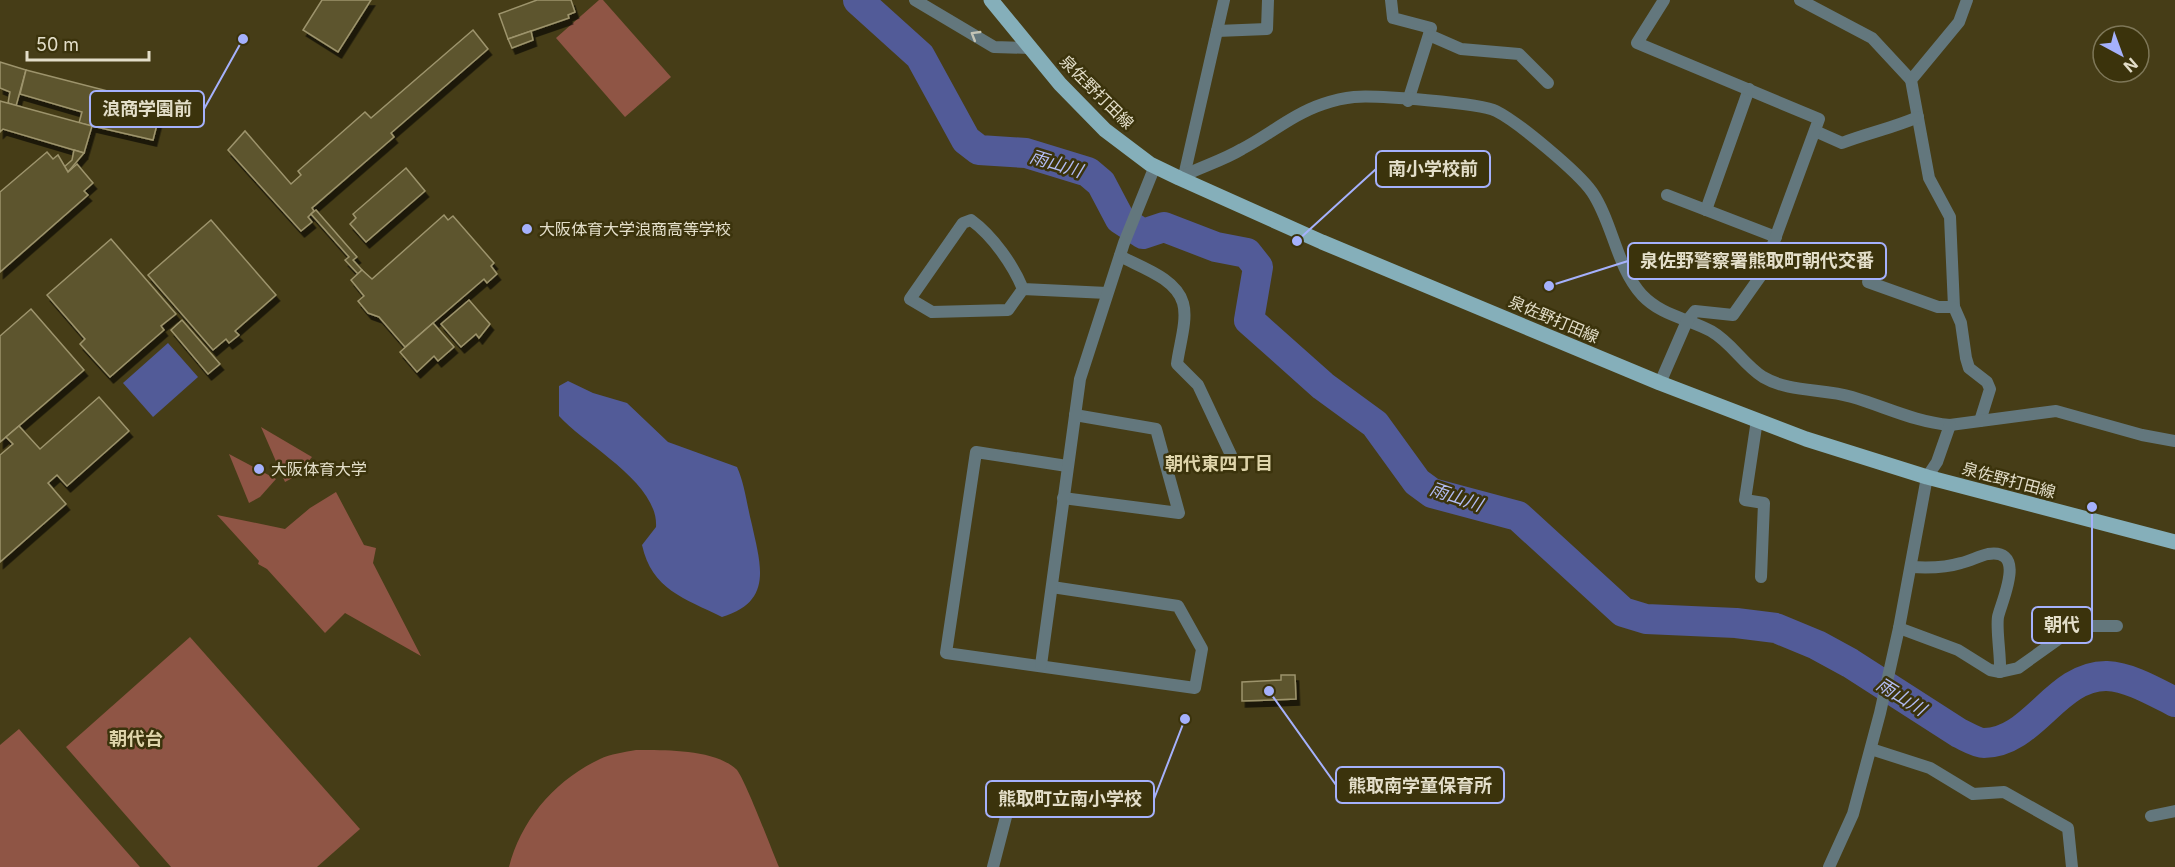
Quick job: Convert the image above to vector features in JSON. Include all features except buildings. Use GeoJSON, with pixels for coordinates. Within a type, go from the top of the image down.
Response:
{"type":"FeatureCollection","features":[{"type":"Feature","properties":{"kind":"main road","name":"泉佐野打田線"},"geometry":{"type":"LineString","coordinates":[[992,0],[1060,84],[1105,130],[1155,166],[1322,242],[1660,383],[1865,460],[2175,542]]}},
{"type":"Feature","properties":{"kind":"street"},"geometry":{"type":"LineString","coordinates":[[915,0],[994,47],[1030,48]]}},
{"type":"Feature","properties":{"kind":"street"},"geometry":{"type":"LineString","coordinates":[[1181,177],[1224,0]]}},
{"type":"Feature","properties":{"kind":"street"},"geometry":{"type":"LineString","coordinates":[[1217,31],[1267,29],[1268,0]]}},
{"type":"Feature","properties":{"kind":"street"},"geometry":{"type":"LineString","coordinates":[[1390,0],[1393,18],[1431,28],[1408,101]]}},
{"type":"Feature","properties":{"kind":"street"},"geometry":{"type":"LineString","coordinates":[[1660,383],[1687,321],[1695,311],[1733,315],[1762,274],[1819,118],[1637,43],[1664,0]]}},
{"type":"Feature","properties":{"kind":"street"},"geometry":{"type":"LineString","coordinates":[[1800,0],[1872,38],[1911,80],[1929,178],[1950,217],[1954,307],[1961,322],[1969,368],[1987,382],[1990,389],[1980,421]]}},
{"type":"Feature","properties":{"kind":"street"},"geometry":{"type":"LineString","coordinates":[[1911,80],[1959,22],[1967,0]]}},
{"type":"Feature","properties":{"kind":"street"},"geometry":{"type":"LineString","coordinates":[[1428,35],[1461,49],[1519,54],[1548,83]]}},
{"type":"Feature","properties":{"kind":"street"},"geometry":{"type":"LineString","coordinates":[[1706,210],[1749,89]]}},
{"type":"Feature","properties":{"kind":"street"},"geometry":{"type":"LineString","coordinates":[[1181,177],[1242,150],[1295,116],[1322,104],[1354,97],[1475,106],[1496,111],[1557,157],[1593,193],[1629,276],[1642,294],[1667,315],[1712,331],[1727,341],[1747,364],[1764,377],[1787,386],[1851,396],[1899,415],[1950,425],[2055,411],[2132,433],[2175,441]]}},
{"type":"Feature","properties":{"kind":"street"},"geometry":{"type":"LineString","coordinates":[[1815,131],[1842,143],[1873,131],[1892,128],[1917,117]]}},
{"type":"Feature","properties":{"kind":"street"},"geometry":{"type":"LineString","coordinates":[[1041,665],[1080,379],[1137,205],[1155,166]]}},
{"type":"Feature","properties":{"kind":"street"},"geometry":{"type":"LineString","coordinates":[[1667,195],[1776,237]]}},
{"type":"Feature","properties":{"kind":"street"},"geometry":{"type":"LineString","coordinates":[[971,220],[983,229],[1017,276],[1023,289],[1008,310],[932,312],[910,299],[963,222],[971,220]]}},
{"type":"Feature","properties":{"kind":"street"},"geometry":{"type":"LineString","coordinates":[[1120,256],[1165,280],[1176,290],[1183,303],[1177,364],[1198,385],[1231,455]]}},
{"type":"Feature","properties":{"kind":"street"},"geometry":{"type":"LineString","coordinates":[[1868,282],[1938,307],[1954,307]]}},
{"type":"Feature","properties":{"kind":"street"},"geometry":{"type":"LineString","coordinates":[[1023,289],[1107,292]]}},
{"type":"Feature","properties":{"kind":"street"},"geometry":{"type":"LineString","coordinates":[[1064,498],[1179,513],[1156,429],[1075,415]]}},
{"type":"Feature","properties":{"kind":"street"},"geometry":{"type":"LineString","coordinates":[[1757,420],[1745,500],[1764,503],[1761,577]]}},
{"type":"Feature","properties":{"kind":"street"},"geometry":{"type":"LineString","coordinates":[[1829,867],[1853,813],[1893,656],[1927,477],[1937,462],[1950,425]]}},
{"type":"Feature","properties":{"kind":"street"},"geometry":{"type":"LineString","coordinates":[[1052,587],[1178,606],[1202,649],[1195,688],[946,653],[976,452],[1067,466]]}},
{"type":"Feature","properties":{"kind":"street"},"geometry":{"type":"LineString","coordinates":[[1911,567],[1930,568],[1960,564],[1989,554],[1998,555],[2007,562],[2010,575],[2007,594],[1998,617],[2000,672]]}},
{"type":"Feature","properties":{"kind":"street"},"geometry":{"type":"LineString","coordinates":[[1899,628],[1958,650],[1990,670],[2000,672],[2018,668],[2064,635],[2090,626],[2117,626]]}},
{"type":"Feature","properties":{"kind":"street"},"geometry":{"type":"LineString","coordinates":[[1870,749],[1930,768],[1973,794],[2004,792],[2068,828],[2072,867]]}},
{"type":"Feature","properties":{"kind":"street"},"geometry":{"type":"LineString","coordinates":[[993,867],[1008,809],[1005,792]]}},
{"type":"Feature","properties":{"kind":"street"},"geometry":{"type":"LineString","coordinates":[[2151,816],[2175,811]]}},
{"type":"Feature","properties":{"kind":"shaded area"},"geometry":{"type":"Polygon","coordinates":[[[599,0],[603,0],[671,77],[625,117],[556,38],[599,0]]]}},
{"type":"Feature","properties":{"kind":"shaded area"},"geometry":{"type":"Polygon","coordinates":[[[261,427],[312,457],[296,476],[285,482],[261,427]]]}},
{"type":"Feature","properties":{"kind":"shaded area"},"geometry":{"type":"Polygon","coordinates":[[[229,454],[276,479],[260,497],[249,503],[229,454]]]}},
{"type":"Feature","properties":{"kind":"shaded area"},"geometry":{"type":"Polygon","coordinates":[[[336,492],[364,545],[376,548],[373,563],[421,656],[345,613],[325,633],[267,569],[258,564],[259,561],[217,515],[285,529],[310,508],[336,492]]]}},
{"type":"Feature","properties":{"kind":"shaded area"},"geometry":{"type":"Polygon","coordinates":[[[190,637],[360,829],[317,867],[171,867],[66,747],[190,637]]]}},
{"type":"Feature","properties":{"kind":"shaded area"},"geometry":{"type":"Polygon","coordinates":[[[19,729],[140,867],[0,867],[0,745],[19,729]]]}},
{"type":"Feature","properties":{"kind":"shaded area"},"geometry":{"type":"Polygon","coordinates":[[[636,750],[702,754],[727,762],[736,769],[779,867],[509,867],[522,833],[531,818],[542,803],[568,778],[600,759],[636,750]]]}},
{"type":"Feature","properties":{"kind":"water"},"geometry":{"type":"Polygon","coordinates":[[[168,343],[198,377],[153,417],[123,383],[168,343]]]}},
{"type":"Feature","properties":{"kind":"water"},"geometry":{"type":"Polygon","coordinates":[[[568,381],[593,393],[627,403],[668,442],[737,467],[746,496],[760,568],[760,581],[749,602],[722,617],[672,591],[653,573],[642,545],[656,527],[654,511],[646,495],[633,480],[559,416],[559,386],[568,381]]]}},
{"type":"Feature","properties":{"kind":"waterway","name":"雨山川"},"geometry":{"type":"LineString","coordinates":[[858,0],[920,56],[966,140],[979,150],[1026,153],[1088,172],[1101,183],[1120,219],[1143,234],[1164,227],[1216,247],[1247,253],[1258,267],[1249,320],[1323,386],[1375,424],[1417,482],[1432,493],[1518,516],[1623,612],[1646,619],[1736,623],[1776,628],[1817,645],[1850,663],[1959,733],[1981,743],[2001,740],[2017,732],[2073,686],[2089,679],[2107,676],[2125,679],[2175,702]]}},
{"type":"Feature","properties":{"kind":"place","name":"浪商学園前"},"geometry":{"type":"Point","coordinates":[243,39]}},
{"type":"Feature","properties":{"kind":"place","name":"大阪体育大学浪商高等学校"},"geometry":{"type":"Point","coordinates":[527,229]}},
{"type":"Feature","properties":{"kind":"place","name":"南小学校前"},"geometry":{"type":"Point","coordinates":[1297,241]}},
{"type":"Feature","properties":{"kind":"place","name":"泉佐野警察署熊取町朝代交番"},"geometry":{"type":"Point","coordinates":[1549,286]}},
{"type":"Feature","properties":{"kind":"place","name":"大阪体育大学"},"geometry":{"type":"Point","coordinates":[259,469]}},
{"type":"Feature","properties":{"kind":"place","name":"朝代"},"geometry":{"type":"Point","coordinates":[2092,507]}},
{"type":"Feature","properties":{"kind":"place","name":"熊取南学童保育所"},"geometry":{"type":"Point","coordinates":[1269,691]}},
{"type":"Feature","properties":{"kind":"place","name":"熊取町立南小学校"},"geometry":{"type":"Point","coordinates":[1185,719]}},
{"type":"Feature","properties":{"kind":"district","name":"朝代東四丁目"},"geometry":{"type":"Point","coordinates":[1219,464]}},
{"type":"Feature","properties":{"kind":"district","name":"朝代台"},"geometry":{"type":"Point","coordinates":[136,739]}}]}
